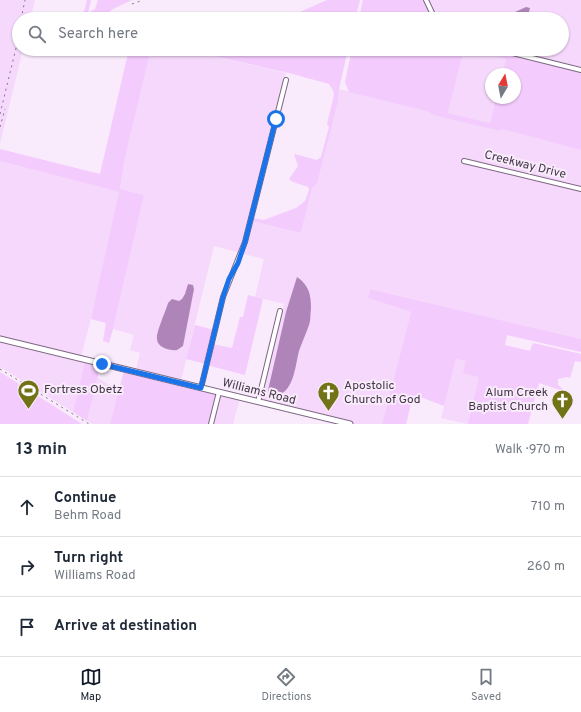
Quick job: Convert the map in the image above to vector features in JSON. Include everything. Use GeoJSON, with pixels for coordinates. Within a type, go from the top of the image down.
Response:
{"type":"FeatureCollection","features":[{"type":"Feature","properties":{"kind":"main road","name":"Williams Road"},"geometry":{"type":"LineString","coordinates":[[0,339],[350,424]]}},
{"type":"Feature","properties":{"kind":"street"},"geometry":{"type":"LineString","coordinates":[[426,0],[432,12]]}},
{"type":"Feature","properties":{"kind":"street"},"geometry":{"type":"LineString","coordinates":[[524,56],[581,70]]}},
{"type":"Feature","properties":{"kind":"street"},"geometry":{"type":"LineString","coordinates":[[201,388],[223,297],[229,279],[238,263],[245,242],[286,80]]}},
{"type":"Feature","properties":{"kind":"street","name":"Creekway Drive"},"geometry":{"type":"LineString","coordinates":[[464,161],[581,189]]}},
{"type":"Feature","properties":{"kind":"street"},"geometry":{"type":"LineString","coordinates":[[258,402],[280,311]]}},
{"type":"Feature","properties":{"kind":"street"},"geometry":{"type":"LineString","coordinates":[[211,424],[219,392]]}},
{"type":"Feature","properties":{"kind":"shaded area"},"geometry":{"type":"Polygon","coordinates":[[[0,0],[35,0],[32,12],[12,12],[12,56],[21,56],[0,144],[0,0]]]}},
{"type":"Feature","properties":{"kind":"shaded area"},"geometry":{"type":"Polygon","coordinates":[[[87,0],[91,0],[88,12],[84,12],[87,0]]]}},
{"type":"Feature","properties":{"kind":"shaded area"},"geometry":{"type":"Polygon","coordinates":[[[98,0],[132,0],[109,12],[90,12],[95,9],[98,0]]]}},
{"type":"Feature","properties":{"kind":"shaded area"},"geometry":{"type":"Polygon","coordinates":[[[327,0],[360,0],[357,12],[300,12],[327,0]]]}},
{"type":"Feature","properties":{"kind":"shaded area"},"geometry":{"type":"Polygon","coordinates":[[[363,0],[424,0],[430,12],[360,12],[363,0]]]}},
{"type":"Feature","properties":{"kind":"shaded area"},"geometry":{"type":"Polygon","coordinates":[[[428,0],[581,0],[581,67],[534,56],[569,56],[569,12],[434,12],[428,0]]]}},
{"type":"Feature","properties":{"kind":"shaded area"},"geometry":{"type":"Polygon","coordinates":[[[526,7],[530,8],[529,12],[515,12],[526,7]]]}},
{"type":"Feature","properties":{"kind":"shaded area"},"geometry":{"type":"Polygon","coordinates":[[[127,56],[149,56],[124,162],[120,189],[144,195],[109,343],[103,341],[106,323],[91,319],[119,192],[0,161],[0,149],[100,174],[127,56]]]}},
{"type":"Feature","properties":{"kind":"shaded area"},"geometry":{"type":"Polygon","coordinates":[[[149,56],[212,56],[286,73],[249,220],[301,233],[312,187],[338,101],[339,89],[426,111],[436,116],[500,131],[501,129],[581,150],[581,339],[370,289],[368,298],[411,312],[382,424],[344,424],[259,404],[284,304],[255,297],[264,259],[214,246],[180,384],[135,374],[140,353],[130,350],[134,335],[113,329],[144,195],[120,189],[124,162],[149,56]]]}},
{"type":"Feature","properties":{"kind":"shaded area"},"geometry":{"type":"Polygon","coordinates":[[[213,56],[346,56],[339,89],[338,101],[317,183],[312,188],[301,233],[252,221],[253,218],[264,220],[296,208],[305,201],[309,190],[308,187],[293,182],[289,179],[298,166],[294,154],[317,160],[321,157],[329,127],[327,124],[334,95],[329,84],[289,73],[213,56]]]}},
{"type":"Feature","properties":{"kind":"shaded area"},"geometry":{"type":"Polygon","coordinates":[[[351,56],[462,56],[448,113],[490,123],[495,104],[521,104],[521,68],[504,68],[506,59],[493,56],[517,56],[581,72],[581,150],[501,129],[500,131],[436,116],[426,111],[349,92],[345,82],[351,56]]]}},
{"type":"Feature","properties":{"kind":"shaded area"},"geometry":{"type":"Polygon","coordinates":[[[462,56],[493,56],[506,59],[504,68],[485,68],[485,104],[495,104],[490,123],[448,113],[462,56]]]}},
{"type":"Feature","properties":{"kind":"shaded area"},"geometry":{"type":"Polygon","coordinates":[[[0,161],[119,192],[97,295],[81,357],[85,361],[73,412],[0,367],[0,161]]]}},
{"type":"Feature","properties":{"kind":"shaded area"},"geometry":{"type":"Polygon","coordinates":[[[297,277],[307,287],[310,295],[310,323],[299,351],[295,372],[289,385],[285,391],[273,396],[268,392],[269,386],[286,312],[297,277]]]}},
{"type":"Feature","properties":{"kind":"shaded area"},"geometry":{"type":"Polygon","coordinates":[[[188,284],[193,285],[194,289],[183,346],[177,350],[162,347],[159,345],[157,336],[168,303],[172,299],[179,301],[182,299],[188,284]]]}},
{"type":"Feature","properties":{"kind":"shaded area"},"geometry":{"type":"Polygon","coordinates":[[[370,289],[581,339],[581,352],[507,335],[505,345],[530,351],[533,343],[581,354],[581,362],[575,361],[570,378],[567,377],[558,379],[558,385],[563,389],[563,391],[539,383],[528,424],[468,424],[479,377],[463,373],[466,361],[456,359],[444,406],[418,396],[413,396],[406,424],[382,424],[411,312],[368,298],[370,289]]]}},
{"type":"Feature","properties":{"kind":"shaded area"},"geometry":{"type":"Polygon","coordinates":[[[248,295],[263,299],[245,375],[207,365],[212,344],[232,348],[240,317],[243,317],[248,295]]]}},
{"type":"Feature","properties":{"kind":"shaded area"},"geometry":{"type":"Polygon","coordinates":[[[195,325],[214,330],[206,364],[186,359],[195,325]]]}},
{"type":"Feature","properties":{"kind":"shaded area"},"geometry":{"type":"Polygon","coordinates":[[[456,359],[466,361],[479,377],[468,424],[441,418],[456,359]]]}},
{"type":"Feature","properties":{"kind":"shaded area"},"geometry":{"type":"Polygon","coordinates":[[[85,361],[100,367],[87,421],[73,412],[85,361]]]}},
{"type":"Feature","properties":{"kind":"shaded area"},"geometry":{"type":"Polygon","coordinates":[[[124,371],[216,394],[210,424],[110,424],[124,371]]]}},
{"type":"Feature","properties":{"kind":"shaded area"},"geometry":{"type":"Polygon","coordinates":[[[0,372],[82,424],[0,424],[0,372]]]}},
{"type":"Feature","properties":{"kind":"shaded area"},"geometry":{"type":"Polygon","coordinates":[[[97,377],[109,385],[120,388],[110,424],[92,424],[87,421],[97,377]]]}},
{"type":"Feature","properties":{"kind":"shaded area"},"geometry":{"type":"Polygon","coordinates":[[[216,394],[240,398],[233,424],[210,424],[216,394]]]}},
{"type":"Feature","properties":{"kind":"railway"},"geometry":{"type":"LineString","coordinates":[[22,12],[25,0]]}},
{"type":"Feature","properties":{"kind":"railway"},"geometry":{"type":"LineString","coordinates":[[132,4],[143,0]]}},
{"type":"Feature","properties":{"kind":"railway"},"geometry":{"type":"LineString","coordinates":[[0,114],[14,56]]}},
{"type":"Feature","properties":{"kind":"railway"},"geometry":{"type":"LineString","coordinates":[[0,127],[5,109]]}},
{"type":"Feature","properties":{"kind":"railway"},"geometry":{"type":"LineString","coordinates":[[0,369],[89,424]]}},
{"type":"Feature","properties":{"kind":"place","name":"Fortress Obetz"},"geometry":{"type":"Point","coordinates":[29,410]}},
{"type":"Feature","properties":{"kind":"place","name":"Apostolic Church of God"},"geometry":{"type":"Point","coordinates":[329,412]}},
{"type":"Feature","properties":{"kind":"place","name":"Alum Creek Baptist Church"},"geometry":{"type":"Point","coordinates":[563,420]}},
{"type":"Feature","properties":{"kind":"route"},"geometry":{"type":"LineString","coordinates":[[102,364],[201,388],[223,297],[229,279],[238,263],[245,242],[276,119]]}}]}
